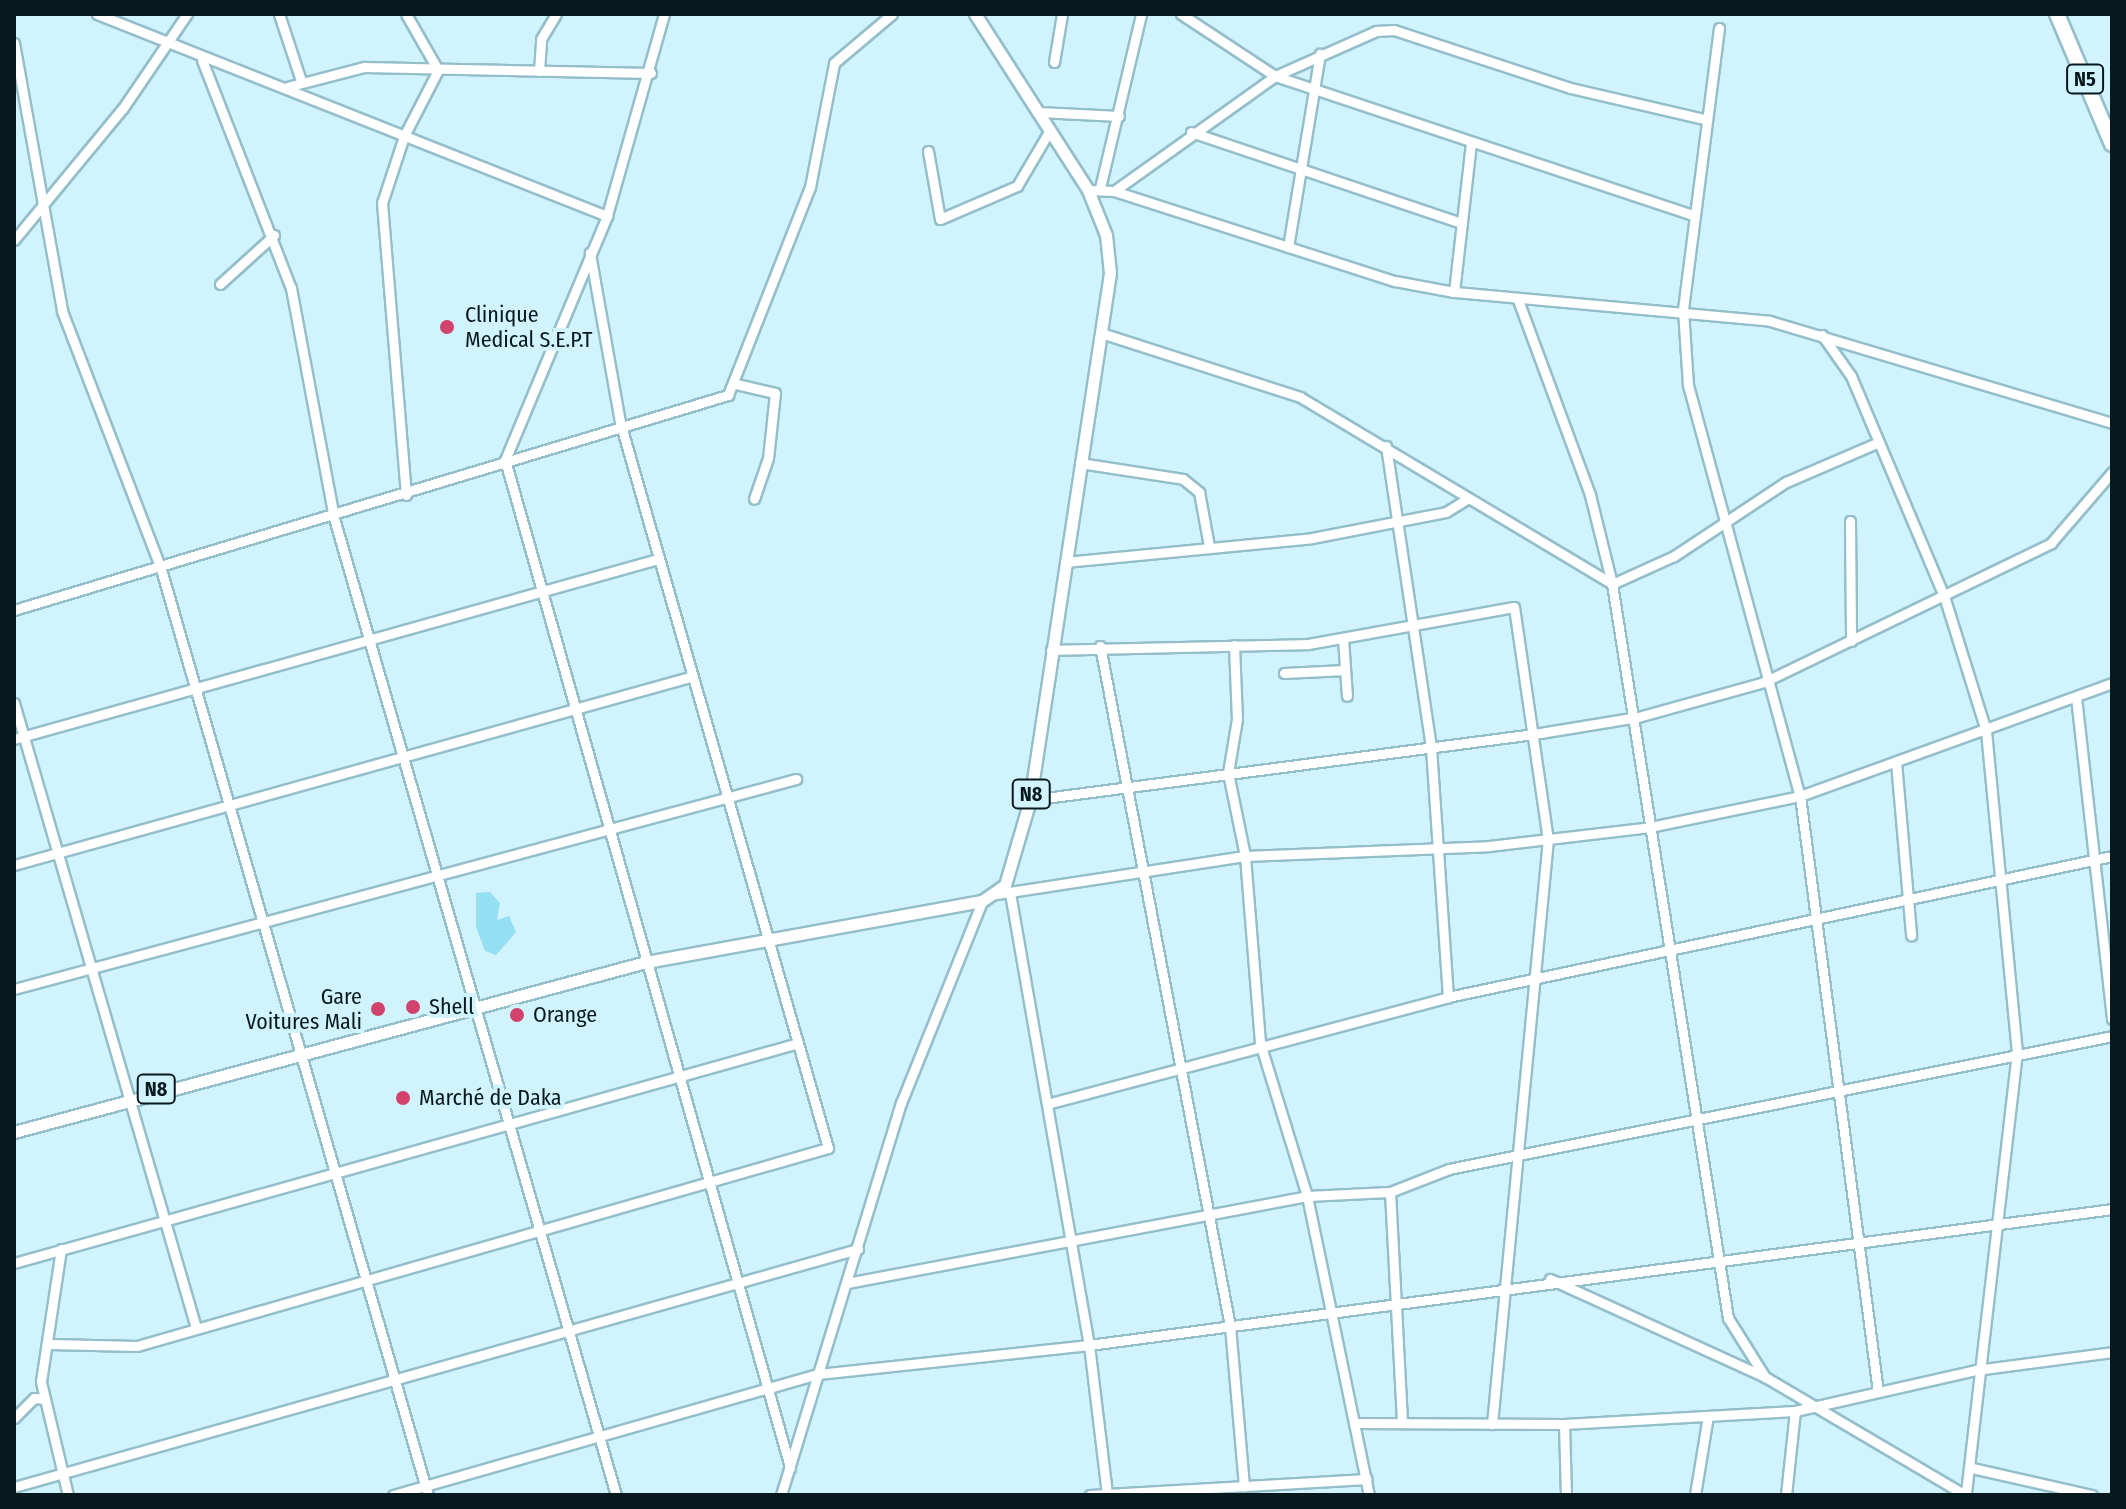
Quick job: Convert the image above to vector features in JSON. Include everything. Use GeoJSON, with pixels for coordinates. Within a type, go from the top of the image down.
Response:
{"type":"FeatureCollection","features":[{"type":"Feature","properties":{"kind":"highway","name":"N5"},"geometry":{"type":"LineString","coordinates":[[2057,14],[2112,144]]}},
{"type":"Feature","properties":{"kind":"main road","name":"N8"},"geometry":{"type":"LineString","coordinates":[[14,1132],[131,1095],[646,962],[982,901],[996,894],[1011,872],[1030,800],[1110,273],[1106,235],[1094,189],[1050,130],[975,14]]}},
{"type":"Feature","properties":{"kind":"street"},"geometry":{"type":"LineString","coordinates":[[97,14],[169,48],[287,87],[607,216]]}},
{"type":"Feature","properties":{"kind":"street"},"geometry":{"type":"LineString","coordinates":[[14,240],[169,48],[187,14]]}},
{"type":"Feature","properties":{"kind":"street"},"geometry":{"type":"LineString","coordinates":[[279,14],[301,81]]}},
{"type":"Feature","properties":{"kind":"street"},"geometry":{"type":"LineString","coordinates":[[406,14],[438,70]]}},
{"type":"Feature","properties":{"kind":"street"},"geometry":{"type":"LineString","coordinates":[[539,71],[541,39],[556,14]]}},
{"type":"Feature","properties":{"kind":"street"},"geometry":{"type":"LineString","coordinates":[[664,14],[651,73],[607,216],[505,460],[539,593],[790,1467]]}},
{"type":"Feature","properties":{"kind":"street"},"geometry":{"type":"LineString","coordinates":[[14,610],[334,518],[620,422],[703,404],[736,384],[810,187],[834,63],[892,14]]}},
{"type":"Feature","properties":{"kind":"street"},"geometry":{"type":"LineString","coordinates":[[1054,62],[1062,14]]}},
{"type":"Feature","properties":{"kind":"street"},"geometry":{"type":"LineString","coordinates":[[1141,14],[1119,116],[1094,189],[1114,191],[1288,247],[1454,292],[1518,300],[1683,310],[1822,335],[2112,423]]}},
{"type":"Feature","properties":{"kind":"street"},"geometry":{"type":"LineString","coordinates":[[1181,14],[1275,76],[1694,215]]}},
{"type":"Feature","properties":{"kind":"street"},"geometry":{"type":"LineString","coordinates":[[1719,28],[1704,119],[1683,310],[1688,385],[1727,525],[1764,682],[1800,796],[1878,1392]]}},
{"type":"Feature","properties":{"kind":"street"},"geometry":{"type":"LineString","coordinates":[[1114,191],[1191,132],[1275,76],[1320,54],[1394,30],[1570,88],[1704,119]]}},
{"type":"Feature","properties":{"kind":"street"},"geometry":{"type":"LineString","coordinates":[[14,43],[62,311],[161,569],[426,1491]]}},
{"type":"Feature","properties":{"kind":"street"},"geometry":{"type":"LineString","coordinates":[[1288,247],[1320,54]]}},
{"type":"Feature","properties":{"kind":"street"},"geometry":{"type":"LineString","coordinates":[[202,60],[274,235],[334,518],[471,1005],[616,1495]]}},
{"type":"Feature","properties":{"kind":"street"},"geometry":{"type":"LineString","coordinates":[[287,87],[364,67],[651,73]]}},
{"type":"Feature","properties":{"kind":"street"},"geometry":{"type":"LineString","coordinates":[[406,495],[394,292],[381,219],[404,136],[438,70]]}},
{"type":"Feature","properties":{"kind":"street"},"geometry":{"type":"LineString","coordinates":[[1039,112],[1119,116]]}},
{"type":"Feature","properties":{"kind":"street"},"geometry":{"type":"LineString","coordinates":[[928,151],[940,219],[1017,186],[1050,130]]}},
{"type":"Feature","properties":{"kind":"street"},"geometry":{"type":"LineString","coordinates":[[1191,132],[1462,223]]}},
{"type":"Feature","properties":{"kind":"street"},"geometry":{"type":"LineString","coordinates":[[1454,292],[1471,143]]}},
{"type":"Feature","properties":{"kind":"street"},"geometry":{"type":"LineString","coordinates":[[220,284],[274,235]]}},
{"type":"Feature","properties":{"kind":"street"},"geometry":{"type":"LineString","coordinates":[[49,1344],[137,1346],[828,1148],[723,797],[620,422],[590,253]]}},
{"type":"Feature","properties":{"kind":"street"},"geometry":{"type":"LineString","coordinates":[[1518,300],[1590,495],[1612,584],[1638,717],[1650,827],[1728,1318],[1765,1377]]}},
{"type":"Feature","properties":{"kind":"street"},"geometry":{"type":"LineString","coordinates":[[1101,333],[1300,397],[1612,584]]}},
{"type":"Feature","properties":{"kind":"street"},"geometry":{"type":"LineString","coordinates":[[1550,1279],[1765,1377],[1965,1495],[1972,1468],[1976,1370],[2017,1052],[2003,881],[1986,731],[1944,596],[1851,376],[1822,335]]}},
{"type":"Feature","properties":{"kind":"street"},"geometry":{"type":"LineString","coordinates":[[736,384],[775,393],[768,458],[754,499]]}},
{"type":"Feature","properties":{"kind":"street"},"geometry":{"type":"LineString","coordinates":[[1612,584],[1727,525],[1786,482],[1879,442]]}},
{"type":"Feature","properties":{"kind":"street"},"geometry":{"type":"LineString","coordinates":[[1386,446],[1416,625],[1431,748],[1448,997]]}},
{"type":"Feature","properties":{"kind":"street"},"geometry":{"type":"LineString","coordinates":[[1080,463],[1183,479],[1199,492],[1209,546]]}},
{"type":"Feature","properties":{"kind":"street"},"geometry":{"type":"LineString","coordinates":[[1030,800],[1534,734],[1638,717],[1764,682],[2051,543],[2112,472]]}},
{"type":"Feature","properties":{"kind":"street"},"geometry":{"type":"LineString","coordinates":[[1065,562],[1399,523],[1446,512],[1468,498]]}},
{"type":"Feature","properties":{"kind":"street"},"geometry":{"type":"LineString","coordinates":[[1850,521],[1851,641]]}},
{"type":"Feature","properties":{"kind":"street"},"geometry":{"type":"LineString","coordinates":[[19,738],[658,559]]}},
{"type":"Feature","properties":{"kind":"street"},"geometry":{"type":"LineString","coordinates":[[1051,650],[1100,646],[1234,645],[1343,638],[1514,607],[1548,839],[1539,978],[1492,1424]]}},
{"type":"Feature","properties":{"kind":"street"},"geometry":{"type":"LineString","coordinates":[[1343,638],[1347,696]]}},
{"type":"Feature","properties":{"kind":"street"},"geometry":{"type":"LineString","coordinates":[[1234,645],[1237,719],[1228,773],[1245,856],[1260,1043],[1307,1196],[1357,1423],[1369,1495]]}},
{"type":"Feature","properties":{"kind":"street"},"geometry":{"type":"LineString","coordinates":[[1100,646],[1148,872],[1176,1067],[1230,1326],[1244,1486]]}},
{"type":"Feature","properties":{"kind":"street"},"geometry":{"type":"LineString","coordinates":[[1284,673],[1345,670]]}},
{"type":"Feature","properties":{"kind":"street"},"geometry":{"type":"LineString","coordinates":[[14,865],[690,677]]}},
{"type":"Feature","properties":{"kind":"street"},"geometry":{"type":"LineString","coordinates":[[996,894],[1245,856],[1439,848],[1650,827],[1800,796],[2112,683]]}},
{"type":"Feature","properties":{"kind":"street"},"geometry":{"type":"LineString","coordinates":[[2076,697],[2098,859],[2112,1019]]}},
{"type":"Feature","properties":{"kind":"street"},"geometry":{"type":"LineString","coordinates":[[14,703],[19,738],[59,853],[196,1328]]}},
{"type":"Feature","properties":{"kind":"street"},"geometry":{"type":"LineString","coordinates":[[1896,762],[1911,935]]}},
{"type":"Feature","properties":{"kind":"street"},"geometry":{"type":"LineString","coordinates":[[14,989],[796,779]]}},
{"type":"Feature","properties":{"kind":"street"},"geometry":{"type":"LineString","coordinates":[[1047,1104],[1260,1043],[1448,997],[2112,856]]}},
{"type":"Feature","properties":{"kind":"street"},"geometry":{"type":"LineString","coordinates":[[1010,893],[1089,1345],[1107,1494]]}},
{"type":"Feature","properties":{"kind":"street"},"geometry":{"type":"LineString","coordinates":[[781,1495],[901,1103],[982,901]]}},
{"type":"Feature","properties":{"kind":"street"},"geometry":{"type":"LineString","coordinates":[[847,1283],[1072,1245],[1307,1196],[1390,1192],[1449,1169],[2017,1052],[2112,1036]]}},
{"type":"Feature","properties":{"kind":"street"},"geometry":{"type":"LineString","coordinates":[[14,1263],[798,1043]]}},
{"type":"Feature","properties":{"kind":"street"},"geometry":{"type":"LineString","coordinates":[[1390,1192],[1402,1423]]}},
{"type":"Feature","properties":{"kind":"street"},"geometry":{"type":"LineString","coordinates":[[393,1495],[426,1491],[598,1436],[818,1374],[1089,1345],[1550,1279],[2112,1209]]}},
{"type":"Feature","properties":{"kind":"street"},"geometry":{"type":"LineString","coordinates":[[61,1249],[45,1399],[68,1495]]}},
{"type":"Feature","properties":{"kind":"street"},"geometry":{"type":"LineString","coordinates":[[14,1487],[858,1249]]}},
{"type":"Feature","properties":{"kind":"street"},"geometry":{"type":"LineString","coordinates":[[1357,1423],[1564,1424],[1795,1411],[1976,1370],[2112,1352]]}},
{"type":"Feature","properties":{"kind":"street"},"geometry":{"type":"LineString","coordinates":[[14,1418],[34,1398],[45,1399]]}},
{"type":"Feature","properties":{"kind":"street"},"geometry":{"type":"LineString","coordinates":[[1786,1495],[1795,1411]]}},
{"type":"Feature","properties":{"kind":"street"},"geometry":{"type":"LineString","coordinates":[[1695,1495],[1708,1416]]}},
{"type":"Feature","properties":{"kind":"street"},"geometry":{"type":"LineString","coordinates":[[1564,1424],[1566,1495]]}},
{"type":"Feature","properties":{"kind":"street"},"geometry":{"type":"LineString","coordinates":[[1972,1468],[2092,1495]]}},
{"type":"Feature","properties":{"kind":"street"},"geometry":{"type":"LineString","coordinates":[[1090,1495],[1186,1492],[1244,1486],[1275,1490],[1367,1479]]}},
{"type":"Feature","properties":{"kind":"shaded area"},"geometry":{"type":"Polygon","coordinates":[[[490,892],[500,903],[497,920],[509,916],[516,932],[496,955],[485,951],[476,927],[476,893],[490,892]]]}},
{"type":"Feature","properties":{"kind":"place","name":"Clinique Medical S.E.P.T"},"geometry":{"type":"Point","coordinates":[447,327]}},
{"type":"Feature","properties":{"kind":"place","name":"Shell"},"geometry":{"type":"Point","coordinates":[413,1007]}},
{"type":"Feature","properties":{"kind":"place","name":"Gare Voitures Mali"},"geometry":{"type":"Point","coordinates":[378,1009]}},
{"type":"Feature","properties":{"kind":"place","name":"Orange"},"geometry":{"type":"Point","coordinates":[517,1015]}},
{"type":"Feature","properties":{"kind":"place","name":"Marché de Daka"},"geometry":{"type":"Point","coordinates":[403,1098]}}]}
